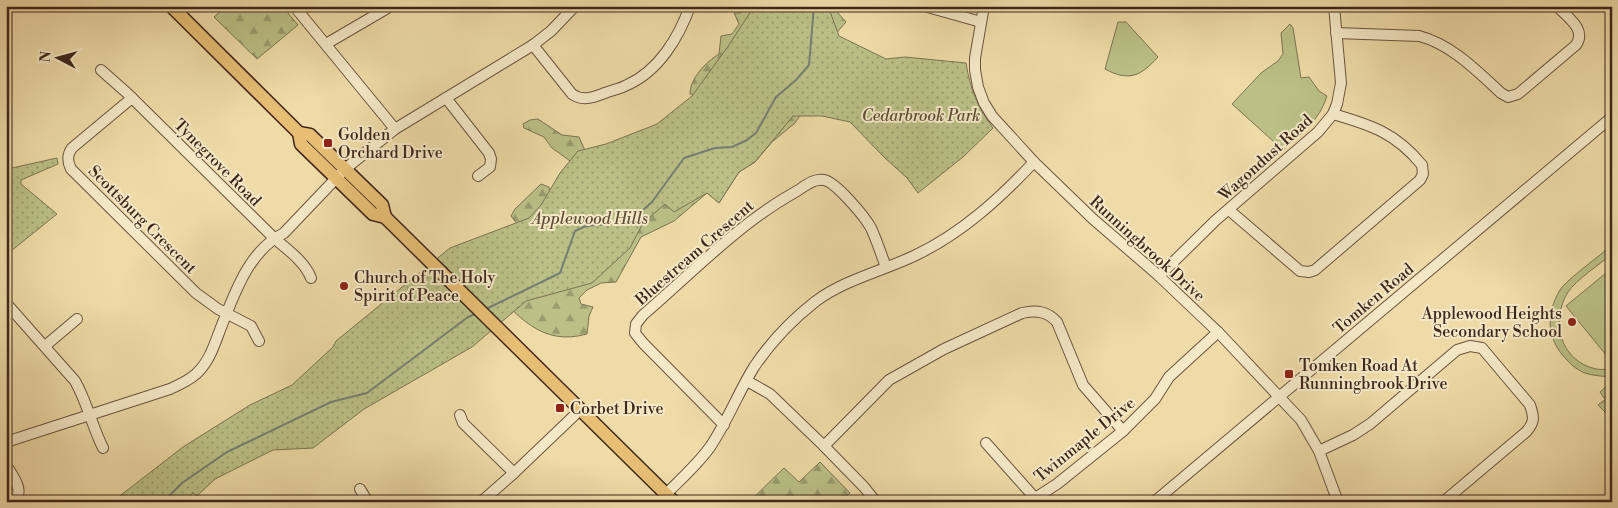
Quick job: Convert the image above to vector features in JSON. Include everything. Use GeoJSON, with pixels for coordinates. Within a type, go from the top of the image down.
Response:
{"type":"FeatureCollection","features":[{"type":"Feature","properties":{"kind":"main road"},"geometry":{"type":"LineString","coordinates":[[171,6],[298,133],[310,135],[341,174],[382,205],[385,217],[670,498]]}},
{"type":"Feature","properties":{"kind":"street"},"geometry":{"type":"LineString","coordinates":[[294,6],[395,129]]}},
{"type":"Feature","properties":{"kind":"street"},"geometry":{"type":"LineString","coordinates":[[326,44],[391,6]]}},
{"type":"Feature","properties":{"kind":"street"},"geometry":{"type":"LineString","coordinates":[[6,442],[170,389],[185,382],[197,373],[212,351],[242,279],[253,260],[274,238],[284,233],[341,174],[395,129],[533,45],[556,28],[575,6]]}},
{"type":"Feature","properties":{"kind":"street"},"geometry":{"type":"LineString","coordinates":[[533,45],[572,94],[580,98],[589,98],[628,85],[662,59],[682,27],[690,6]]}},
{"type":"Feature","properties":{"kind":"street"},"geometry":{"type":"LineString","coordinates":[[924,6],[981,22]]}},
{"type":"Feature","properties":{"kind":"street","name":"Runningbrook Drive"},"geometry":{"type":"LineString","coordinates":[[984,6],[975,58],[975,70],[978,87],[984,103],[992,116],[1034,162],[1093,219],[1159,276],[1218,332],[1301,420],[1319,451],[1338,502]]}},
{"type":"Feature","properties":{"kind":"street","name":"Wagondust Road"},"geometry":{"type":"LineString","coordinates":[[1159,276],[1216,220],[1318,132],[1333,114],[1339,98],[1341,83],[1334,6]]}},
{"type":"Feature","properties":{"kind":"street"},"geometry":{"type":"LineString","coordinates":[[1336,34],[1411,35],[1432,39],[1450,50],[1500,94],[1508,97],[1513,96],[1580,40],[1580,34],[1576,26],[1556,6]]}},
{"type":"Feature","properties":{"kind":"street","name":"Tynegrove Road"},"geometry":{"type":"LineString","coordinates":[[101,70],[308,270],[311,278]]}},
{"type":"Feature","properties":{"kind":"street","name":"Scottsburg Crescent"},"geometry":{"type":"LineString","coordinates":[[132,98],[72,148],[68,153],[67,161],[71,169],[196,293],[226,314]]}},
{"type":"Feature","properties":{"kind":"street"},"geometry":{"type":"LineString","coordinates":[[446,98],[489,153],[491,159],[490,167],[478,176]]}},
{"type":"Feature","properties":{"kind":"street"},"geometry":{"type":"LineString","coordinates":[[1229,210],[1300,271],[1309,272],[1315,270],[1420,180],[1423,174],[1422,165],[1387,133],[1367,124],[1333,114]]}},
{"type":"Feature","properties":{"kind":"street","name":"Tomken Road"},"geometry":{"type":"LineString","coordinates":[[1154,502],[1612,117]]}},
{"type":"Feature","properties":{"kind":"street"},"geometry":{"type":"LineString","coordinates":[[670,498],[724,425],[755,367],[789,326],[817,301],[840,287],[914,256],[962,227],[1000,197],[1034,162]]}},
{"type":"Feature","properties":{"kind":"street","name":"Bluestream Crescent"},"geometry":{"type":"LineString","coordinates":[[724,425],[642,343],[635,333],[636,324],[643,315],[738,230],[779,201],[816,180],[826,180],[833,184],[858,210],[870,226],[886,267]]}},
{"type":"Feature","properties":{"kind":"street"},"geometry":{"type":"LineString","coordinates":[[6,303],[74,381],[82,393],[89,416],[103,448]]}},
{"type":"Feature","properties":{"kind":"street"},"geometry":{"type":"LineString","coordinates":[[824,446],[889,380],[944,349],[1030,311],[1042,312],[1052,316],[1057,322],[1083,385],[1124,430]]}},
{"type":"Feature","properties":{"kind":"street"},"geometry":{"type":"LineString","coordinates":[[226,314],[251,326],[259,340]]}},
{"type":"Feature","properties":{"kind":"street"},"geometry":{"type":"LineString","coordinates":[[45,346],[77,319]]}},
{"type":"Feature","properties":{"kind":"street","name":"Twinmaple Drive"},"geometry":{"type":"LineString","coordinates":[[1032,500],[1057,484],[1124,430],[1154,399],[1169,377],[1218,332]]}},
{"type":"Feature","properties":{"kind":"street"},"geometry":{"type":"LineString","coordinates":[[1319,451],[1353,435],[1370,424],[1457,350],[1470,346],[1482,348],[1530,405],[1534,416],[1532,425],[1443,502]]}},
{"type":"Feature","properties":{"kind":"street"},"geometry":{"type":"LineString","coordinates":[[747,381],[770,394],[824,446],[876,502]]}},
{"type":"Feature","properties":{"kind":"street"},"geometry":{"type":"LineString","coordinates":[[481,502],[581,409]]}},
{"type":"Feature","properties":{"kind":"street"},"geometry":{"type":"LineString","coordinates":[[460,415],[463,423],[514,473]]}},
{"type":"Feature","properties":{"kind":"street"},"geometry":{"type":"LineString","coordinates":[[986,443],[1032,500]]}},
{"type":"Feature","properties":{"kind":"street"},"geometry":{"type":"LineString","coordinates":[[6,465],[15,479],[19,492],[17,498],[12,502]]}},
{"type":"Feature","properties":{"kind":"street"},"geometry":{"type":"LineString","coordinates":[[360,489],[368,502]]}},
{"type":"Feature","properties":{"kind":"green space"},"geometry":{"type":"Polygon","coordinates":[[[227,6],[282,6],[298,25],[257,59],[214,17],[227,6]]]}},
{"type":"Feature","properties":{"kind":"green space"},"geometry":{"type":"Polygon","coordinates":[[[743,6],[770,6],[704,96],[690,94],[696,76],[709,61],[719,54],[721,36],[732,34],[739,24],[734,13],[741,13],[743,6]]]}},
{"type":"Feature","properties":{"kind":"green space","name":"Applewood Hills"},"geometry":{"type":"Polygon","coordinates":[[[752,6],[828,6],[839,36],[886,59],[905,57],[966,63],[975,98],[993,128],[963,157],[918,193],[907,178],[850,122],[822,116],[793,116],[755,162],[739,172],[719,203],[707,193],[674,212],[665,204],[643,223],[630,248],[592,283],[526,301],[472,347],[364,409],[313,448],[273,450],[215,479],[197,496],[193,493],[183,502],[112,502],[183,447],[250,405],[292,385],[333,347],[336,341],[450,248],[529,218],[541,205],[560,173],[578,151],[606,144],[657,124],[692,96],[729,45],[753,8],[752,6]]]}},
{"type":"Feature","properties":{"kind":"green space"},"geometry":{"type":"Polygon","coordinates":[[[791,6],[836,6],[838,13],[846,22],[833,37],[805,108],[795,123],[772,142],[755,162],[739,172],[719,203],[707,193],[674,221],[641,237],[616,282],[601,283],[587,290],[579,298],[581,304],[593,307],[589,316],[587,334],[571,337],[556,336],[531,326],[520,317],[488,285],[791,6]]]}},
{"type":"Feature","properties":{"kind":"green space"},"geometry":{"type":"Polygon","coordinates":[[[1118,22],[1126,22],[1158,57],[1140,73],[1128,76],[1105,69],[1118,22]]]}},
{"type":"Feature","properties":{"kind":"green space"},"geometry":{"type":"Polygon","coordinates":[[[1290,24],[1293,28],[1301,78],[1309,77],[1319,91],[1327,96],[1324,105],[1315,119],[1283,150],[1232,104],[1261,73],[1278,61],[1283,54],[1281,33],[1290,24]]]}},
{"type":"Feature","properties":{"kind":"green space"},"geometry":{"type":"Polygon","coordinates":[[[538,119],[562,135],[579,137],[587,155],[573,163],[552,148],[544,137],[524,128],[523,124],[530,120],[538,119]]]}},
{"type":"Feature","properties":{"kind":"green space"},"geometry":{"type":"Polygon","coordinates":[[[57,158],[58,164],[21,180],[21,184],[57,214],[6,255],[6,162],[12,168],[57,158]]]}},
{"type":"Feature","properties":{"kind":"green space"},"geometry":{"type":"Polygon","coordinates":[[[541,184],[549,187],[551,203],[549,213],[518,225],[511,216],[515,209],[541,184]]]}},
{"type":"Feature","properties":{"kind":"green space"},"geometry":{"type":"Polygon","coordinates":[[[1612,245],[1612,254],[1582,277],[1568,292],[1563,303],[1559,327],[1567,349],[1574,358],[1584,365],[1596,369],[1612,369],[1612,377],[1588,374],[1571,364],[1555,344],[1550,327],[1550,318],[1555,299],[1560,290],[1576,274],[1612,245]]]}},
{"type":"Feature","properties":{"kind":"green space"},"geometry":{"type":"Polygon","coordinates":[[[1612,268],[1612,360],[1611,361],[1566,306],[1612,268]]]}},
{"type":"Feature","properties":{"kind":"green space"},"geometry":{"type":"Polygon","coordinates":[[[1612,381],[1612,391],[1604,398],[1600,392],[1612,381]]]}},
{"type":"Feature","properties":{"kind":"green space"},"geometry":{"type":"Polygon","coordinates":[[[1612,394],[1612,419],[1598,405],[1612,394]]]}},
{"type":"Feature","properties":{"kind":"green space"},"geometry":{"type":"Polygon","coordinates":[[[820,462],[850,493],[841,502],[749,502],[784,468],[799,482],[820,462]]]}},
{"type":"Feature","properties":{"kind":"waterway"},"geometry":{"type":"LineString","coordinates":[[486,309],[560,273],[575,231],[586,226],[618,223],[633,219],[652,202],[684,158],[715,148],[732,147],[747,140],[756,133],[776,97],[796,80],[809,65],[814,6]]}},
{"type":"Feature","properties":{"kind":"waterway"},"geometry":{"type":"LineString","coordinates":[[163,502],[182,483],[227,452],[331,402],[367,393],[468,317],[475,314]]}},
{"type":"Feature","properties":{"kind":"place","name":"Golden Orchard Drive"},"geometry":{"type":"Point","coordinates":[328,143]}},
{"type":"Feature","properties":{"kind":"place","name":"Church of The Holy Spirit of Peace"},"geometry":{"type":"Point","coordinates":[344,286]}},
{"type":"Feature","properties":{"kind":"place","name":"Applewood Heights Secondary School"},"geometry":{"type":"Point","coordinates":[1572,322]}},
{"type":"Feature","properties":{"kind":"place","name":"Tomken Road At Runningbrook Drive"},"geometry":{"type":"Point","coordinates":[1289,374]}},
{"type":"Feature","properties":{"kind":"place","name":"Corbet Drive"},"geometry":{"type":"Point","coordinates":[560,408]}},
{"type":"Feature","properties":{"kind":"park label","name":"Cedarbrook Park"},"geometry":{"type":"Point","coordinates":[921,115]}}]}
